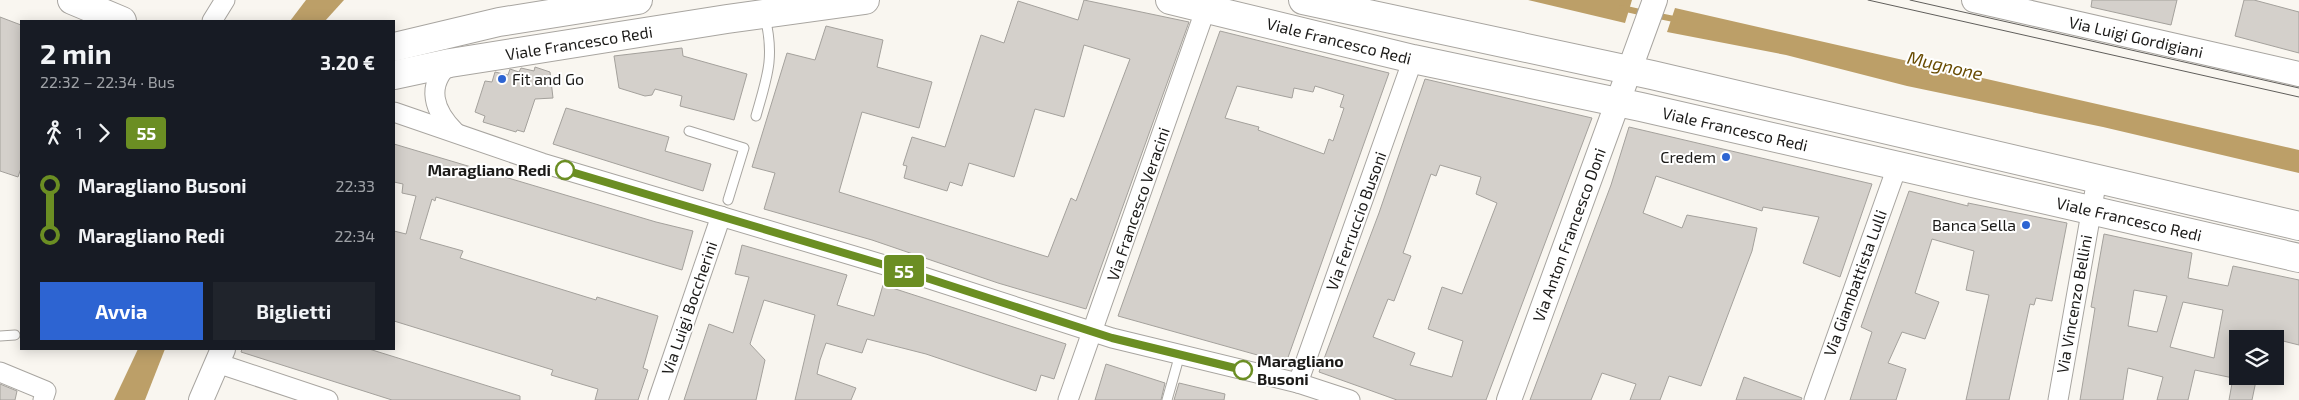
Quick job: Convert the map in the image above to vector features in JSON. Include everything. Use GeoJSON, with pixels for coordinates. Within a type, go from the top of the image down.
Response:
{"type":"FeatureCollection","features":[{"type":"Feature","properties":{"kind":"main road"},"geometry":{"type":"LineString","coordinates":[[72,0],[92,5],[120,20]]}},
{"type":"Feature","properties":{"kind":"main road","name":"Viale Francesco Redi"},"geometry":{"type":"LineString","coordinates":[[395,47],[499,22],[638,0]]}},
{"type":"Feature","properties":{"kind":"main road","name":"Viale Francesco Redi"},"geometry":{"type":"LineString","coordinates":[[395,75],[450,64],[733,18],[759,7],[864,0]]}},
{"type":"Feature","properties":{"kind":"main road","name":"Viale Francesco Redi"},"geometry":{"type":"LineString","coordinates":[[1170,0],[1413,59],[1616,102],[2299,258]]}},
{"type":"Feature","properties":{"kind":"main road","name":"Viale Francesco Redi"},"geometry":{"type":"LineString","coordinates":[[1303,0],[1629,71],[2299,226]]}},
{"type":"Feature","properties":{"kind":"street"},"geometry":{"type":"LineString","coordinates":[[213,20],[225,0]]}},
{"type":"Feature","properties":{"kind":"street","name":"Via Anton Francesco Doni"},"geometry":{"type":"LineString","coordinates":[[1509,400],[1616,102],[1642,39],[1655,0]]}},
{"type":"Feature","properties":{"kind":"street","name":"Via Luigi Gordigiani"},"geometry":{"type":"LineString","coordinates":[[1974,0],[2299,74]]}},
{"type":"Feature","properties":{"kind":"street","name":"Via Francesco Veracini"},"geometry":{"type":"LineString","coordinates":[[1068,400],[1094,332],[1206,8]]}},
{"type":"Feature","properties":{"kind":"street","name":"Via Ferruccio Busoni"},"geometry":{"type":"LineString","coordinates":[[1298,383],[1413,59]]}},
{"type":"Feature","properties":{"kind":"street"},"geometry":{"type":"LineString","coordinates":[[450,64],[437,81],[435,101],[441,117],[455,133]]}},
{"type":"Feature","properties":{"kind":"street"},"geometry":{"type":"LineString","coordinates":[[395,112],[550,166],[725,208],[908,272],[1094,332],[1298,383],[1350,400]]}},
{"type":"Feature","properties":{"kind":"street","name":"Via Giambattista Lulli"},"geometry":{"type":"LineString","coordinates":[[1814,400],[1897,166]]}},
{"type":"Feature","properties":{"kind":"street","name":"Via Vincenzo Bellini"},"geometry":{"type":"LineString","coordinates":[[2058,400],[2096,179]]}},
{"type":"Feature","properties":{"kind":"street","name":"Via Luigi Boccherini"},"geometry":{"type":"LineString","coordinates":[[658,400],[725,208]]}},
{"type":"Feature","properties":{"kind":"street"},"geometry":{"type":"LineString","coordinates":[[201,400],[220,356],[328,400]]}},
{"type":"Feature","properties":{"kind":"street"},"geometry":{"type":"LineString","coordinates":[[0,372],[46,391],[43,400]]}},
{"type":"Feature","properties":{"kind":"lane"},"geometry":{"type":"LineString","coordinates":[[756,116],[769,70],[771,53],[759,7]]}},
{"type":"Feature","properties":{"kind":"lane"},"geometry":{"type":"LineString","coordinates":[[689,131],[744,148],[725,208]]}},
{"type":"Feature","properties":{"kind":"lane"},"geometry":{"type":"LineString","coordinates":[[0,336],[15,335]]}},
{"type":"Feature","properties":{"kind":"lane"},"geometry":{"type":"LineString","coordinates":[[1167,400],[1180,354]]}},
{"type":"Feature","properties":{"kind":"shaded area"},"geometry":{"type":"Polygon","coordinates":[[[306,0],[344,0],[326,20],[291,20],[306,0]]]}},
{"type":"Feature","properties":{"kind":"shaded area"},"geometry":{"type":"Polygon","coordinates":[[[1528,0],[1632,0],[1625,23],[1528,0]]]}},
{"type":"Feature","properties":{"kind":"shaded area"},"geometry":{"type":"Polygon","coordinates":[[[1675,8],[2299,150],[2299,173],[2103,127],[1907,86],[1786,55],[1667,32],[1675,8]]]}},
{"type":"Feature","properties":{"kind":"shaded area"},"geometry":{"type":"Polygon","coordinates":[[[138,350],[165,350],[145,400],[114,400],[138,350]]]}},
{"type":"Feature","properties":{"kind":"building"},"geometry":{"type":"Polygon","coordinates":[[[1084,0],[1189,22],[1086,309],[998,283],[872,240],[764,209],[775,173],[752,167],[787,53],[815,60],[826,26],[883,40],[877,67],[932,82],[919,128],[862,112],[839,192],[1048,257],[1071,198],[1076,201],[1130,59],[1084,45],[1064,117],[1035,109],[1014,177],[969,163],[962,186],[950,182],[947,191],[904,178],[907,166],[903,165],[912,137],[945,147],[981,35],[1004,43],[1018,1],[1078,20],[1084,0]]]}},
{"type":"Feature","properties":{"kind":"building"},"geometry":{"type":"Polygon","coordinates":[[[2092,0],[2177,0],[2171,25],[2091,7],[2092,0]]]}},
{"type":"Feature","properties":{"kind":"building"},"geometry":{"type":"Polygon","coordinates":[[[2244,0],[2254,0],[2299,12],[2299,53],[2235,36],[2244,0]]]}},
{"type":"Feature","properties":{"kind":"building"},"geometry":{"type":"Polygon","coordinates":[[[0,17],[20,25],[20,171],[18,177],[0,171],[0,17]]]}},
{"type":"Feature","properties":{"kind":"building"},"geometry":{"type":"Polygon","coordinates":[[[1220,31],[1389,73],[1286,363],[1118,316],[1220,31]],[[1237,86],[1225,118],[1259,127],[1258,130],[1324,154],[1329,139],[1333,141],[1344,108],[1340,107],[1344,95],[1315,86],[1313,92],[1294,88],[1292,98],[1237,86]]]}},
{"type":"Feature","properties":{"kind":"building"},"geometry":{"type":"Polygon","coordinates":[[[682,48],[683,56],[747,74],[734,120],[680,106],[682,96],[655,89],[652,95],[645,96],[619,88],[614,56],[682,48]]]}},
{"type":"Feature","properties":{"kind":"building"},"geometry":{"type":"Polygon","coordinates":[[[535,67],[550,72],[553,98],[535,99],[524,132],[517,130],[516,132],[483,122],[485,116],[475,112],[485,81],[492,82],[495,72],[508,75],[510,69],[519,72],[521,68],[534,71],[535,67]]]}},
{"type":"Feature","properties":{"kind":"building"},"geometry":{"type":"Polygon","coordinates":[[[1425,79],[1592,118],[1486,400],[1397,400],[1319,372],[1379,213],[1425,79]],[[1440,165],[1436,176],[1431,174],[1403,253],[1411,256],[1394,301],[1388,299],[1373,337],[1415,353],[1410,365],[1452,377],[1463,341],[1428,329],[1442,287],[1462,294],[1497,203],[1476,194],[1481,177],[1440,165]]]}},
{"type":"Feature","properties":{"kind":"building"},"geometry":{"type":"Polygon","coordinates":[[[566,108],[669,137],[665,151],[711,164],[703,191],[553,144],[566,108]]]}},
{"type":"Feature","properties":{"kind":"building"},"geometry":{"type":"Polygon","coordinates":[[[1629,127],[1872,184],[1840,277],[1803,263],[1819,217],[1763,207],[1762,211],[1656,176],[1643,213],[1682,228],[1687,215],[1757,228],[1752,251],[1701,386],[1669,376],[1660,400],[1630,400],[1636,384],[1602,373],[1591,400],[1530,400],[1611,185],[1629,127]]]}},
{"type":"Feature","properties":{"kind":"building"},"geometry":{"type":"Polygon","coordinates":[[[395,144],[656,222],[693,231],[682,270],[436,197],[435,201],[432,199],[420,239],[463,251],[460,258],[596,300],[597,297],[658,316],[643,368],[648,370],[638,400],[595,400],[598,389],[551,375],[553,370],[395,321],[395,231],[406,234],[416,196],[402,193],[403,184],[395,182],[395,144]]]}},
{"type":"Feature","properties":{"kind":"building"},"geometry":{"type":"Polygon","coordinates":[[[1909,191],[1968,206],[1968,203],[2067,223],[2052,301],[2036,298],[2034,305],[2030,304],[2009,400],[1966,400],[1989,295],[1966,290],[1974,251],[1932,239],[1915,293],[1939,302],[1925,339],[1902,332],[1888,363],[1906,369],[1896,400],[1850,400],[1872,332],[1861,327],[1909,191]]]}},
{"type":"Feature","properties":{"kind":"building"},"geometry":{"type":"Polygon","coordinates":[[[2104,234],[2192,253],[2188,278],[2228,286],[2233,266],[2299,280],[2299,345],[2284,341],[2284,330],[2229,330],[2229,377],[2195,370],[2188,400],[2157,400],[2163,377],[2128,368],[2123,400],[2080,400],[2095,308],[2091,307],[2104,234]],[[2134,290],[2128,326],[2157,332],[2167,296],[2134,290]],[[2183,302],[2170,347],[2214,358],[2223,310],[2183,302]]]}},
{"type":"Feature","properties":{"kind":"building"},"geometry":{"type":"Polygon","coordinates":[[[742,245],[847,275],[837,305],[874,316],[883,285],[1066,344],[1054,379],[1041,375],[1036,391],[926,354],[867,339],[862,353],[826,343],[820,360],[817,374],[856,388],[851,400],[795,400],[815,315],[764,300],[750,344],[765,360],[756,400],[684,400],[709,324],[733,333],[749,277],[735,274],[742,245]]]}},
{"type":"Feature","properties":{"kind":"building"},"geometry":{"type":"Polygon","coordinates":[[[242,350],[372,350],[520,396],[520,400],[392,400],[241,352],[242,350]]]}},
{"type":"Feature","properties":{"kind":"building"},"geometry":{"type":"Polygon","coordinates":[[[1106,364],[1165,383],[1161,400],[1095,400],[1106,364]]]}},
{"type":"Feature","properties":{"kind":"building"},"geometry":{"type":"Polygon","coordinates":[[[1744,377],[1802,398],[1801,400],[1736,400],[1744,377]]]}},
{"type":"Feature","properties":{"kind":"building"},"geometry":{"type":"Polygon","coordinates":[[[1179,383],[1225,394],[1224,400],[1174,400],[1179,383]]]}},
{"type":"Feature","properties":{"kind":"building"},"geometry":{"type":"Polygon","coordinates":[[[0,384],[17,391],[15,400],[0,400],[0,384]]]}},
{"type":"Feature","properties":{"kind":"building"},"geometry":{"type":"Polygon","coordinates":[[[2232,385],[2255,385],[2252,400],[2229,400],[2232,385]]]}},
{"type":"Feature","properties":{"kind":"waterway","name":"Mugnone"},"geometry":{"type":"LineString","coordinates":[[1622,8],[1644,13]]}},
{"type":"Feature","properties":{"kind":"waterway","name":"Mugnone"},"geometry":{"type":"LineString","coordinates":[[1654,15],[1679,20]]}},
{"type":"Feature","properties":{"kind":"tram line"},"geometry":{"type":"LineString","coordinates":[[1868,0],[2299,97]]}},
{"type":"Feature","properties":{"kind":"tram line"},"geometry":{"type":"LineString","coordinates":[[1910,0],[2299,88]]}},
{"type":"Feature","properties":{"kind":"bus line","name":"55"},"geometry":{"type":"LineString","coordinates":[[565,170],[908,272],[1112,338],[1243,370]]}},
{"type":"Feature","properties":{"kind":"place","name":"Fit and Go"},"geometry":{"type":"Point","coordinates":[502,79]}},
{"type":"Feature","properties":{"kind":"place","name":"Credem"},"geometry":{"type":"Point","coordinates":[1726,157]}},
{"type":"Feature","properties":{"kind":"place","name":"Maragliano Redi"},"geometry":{"type":"Point","coordinates":[565,170]}},
{"type":"Feature","properties":{"kind":"place","name":"Banca Sella"},"geometry":{"type":"Point","coordinates":[2026,225]}},
{"type":"Feature","properties":{"kind":"place","name":"Maragliano Busoni"},"geometry":{"type":"Point","coordinates":[1243,370]}}]}
